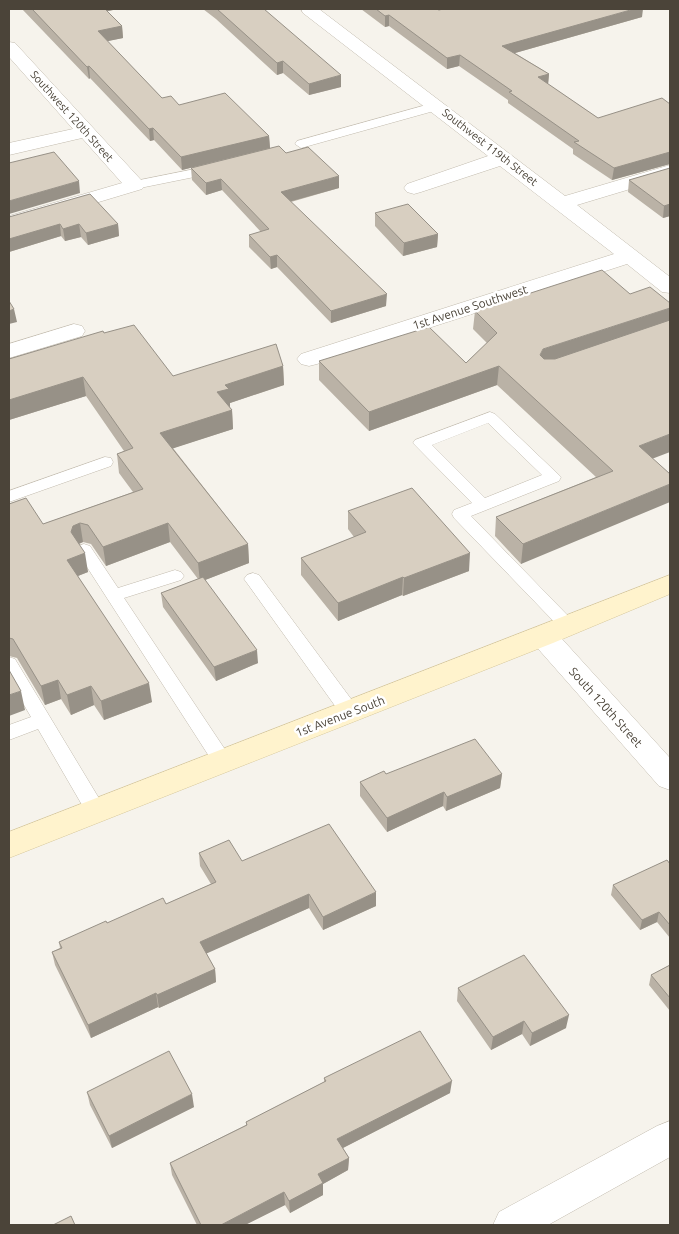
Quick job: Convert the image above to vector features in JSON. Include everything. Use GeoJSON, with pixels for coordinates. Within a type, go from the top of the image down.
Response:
{"type":"FeatureCollection","features":[{"type":"Feature","properties":{"kind":"main road","name":"1st Avenue South"},"geometry":{"type":"LineString","coordinates":[[9,845],[350,712],[670,584]]}},
{"type":"Feature","properties":{"kind":"street","name":"Southwest 119th Street"},"geometry":{"type":"LineString","coordinates":[[309,9],[670,287]]}},
{"type":"Feature","properties":{"kind":"street","name":"Southwest 120th Street"},"geometry":{"type":"LineString","coordinates":[[9,47],[85,132],[136,185]]}},
{"type":"Feature","properties":{"kind":"street"},"geometry":{"type":"LineString","coordinates":[[9,149],[85,132]]}},
{"type":"Feature","properties":{"kind":"street"},"geometry":{"type":"LineString","coordinates":[[414,188],[503,158]]}},
{"type":"Feature","properties":{"kind":"street"},"geometry":{"type":"LineString","coordinates":[[563,203],[670,170]]}},
{"type":"Feature","properties":{"kind":"street"},"geometry":{"type":"LineString","coordinates":[[9,224],[136,185]]}},
{"type":"Feature","properties":{"kind":"street","name":"1st Avenue Southwest"},"geometry":{"type":"LineString","coordinates":[[309,359],[631,256]]}},
{"type":"Feature","properties":{"kind":"street"},"geometry":{"type":"LineString","coordinates":[[9,351],[74,331]]}},
{"type":"Feature","properties":{"kind":"street","name":"South 120th Street"},"geometry":{"type":"LineString","coordinates":[[555,631],[670,778]]}},
{"type":"Feature","properties":{"kind":"street"},"geometry":{"type":"LineString","coordinates":[[512,1225],[670,1138]]}},
{"type":"Feature","properties":{"kind":"lane"},"geometry":{"type":"LineString","coordinates":[[301,144],[437,106]]}},
{"type":"Feature","properties":{"kind":"lane"},"geometry":{"type":"LineString","coordinates":[[136,185],[229,165]]}},
{"type":"Feature","properties":{"kind":"lane"},"geometry":{"type":"LineString","coordinates":[[483,505],[421,443],[490,417],[553,477],[483,505],[460,514],[555,631]]}},
{"type":"Feature","properties":{"kind":"lane"},"geometry":{"type":"LineString","coordinates":[[9,497],[105,462]]}},
{"type":"Feature","properties":{"kind":"lane"},"geometry":{"type":"LineString","coordinates":[[84,550],[223,762]]}},
{"type":"Feature","properties":{"kind":"lane"},"geometry":{"type":"LineString","coordinates":[[114,595],[175,576]]}},
{"type":"Feature","properties":{"kind":"lane"},"geometry":{"type":"LineString","coordinates":[[253,579],[350,712]]}},
{"type":"Feature","properties":{"kind":"lane"},"geometry":{"type":"LineString","coordinates":[[9,664],[96,811]]}},
{"type":"Feature","properties":{"kind":"lane"},"geometry":{"type":"LineString","coordinates":[[9,733],[41,720]]}},
{"type":"Feature","properties":{"kind":"building"},"geometry":{"type":"Polygon","coordinates":[[[32,9],[105,9],[122,26],[98,31],[162,98],[171,96],[179,105],[225,93],[269,136],[181,157],[153,128],[149,129],[32,9]]]}},
{"type":"Feature","properties":{"kind":"building"},"geometry":{"type":"Polygon","coordinates":[[[217,9],[264,9],[341,75],[309,84],[283,61],[277,63],[217,9]]]}},
{"type":"Feature","properties":{"kind":"building"},"geometry":{"type":"Polygon","coordinates":[[[376,9],[634,9],[502,46],[549,74],[538,77],[598,118],[662,98],[670,104],[670,152],[614,168],[574,142],[579,141],[460,55],[447,58],[389,15],[385,16],[376,9]]]}},
{"type":"Feature","properties":{"kind":"building"},"geometry":{"type":"Polygon","coordinates":[[[279,146],[286,153],[308,147],[339,176],[281,192],[387,294],[331,311],[277,255],[270,257],[249,235],[269,229],[221,179],[206,183],[191,168],[279,146]]]}},
{"type":"Feature","properties":{"kind":"building"},"geometry":{"type":"Polygon","coordinates":[[[54,152],[79,181],[9,201],[9,163],[54,152]]]}},
{"type":"Feature","properties":{"kind":"building"},"geometry":{"type":"Polygon","coordinates":[[[670,168],[670,204],[664,206],[629,180],[670,168]]]}},
{"type":"Feature","properties":{"kind":"building"},"geometry":{"type":"Polygon","coordinates":[[[90,194],[118,224],[86,233],[79,224],[63,229],[60,224],[9,239],[9,217],[90,194]]]}},
{"type":"Feature","properties":{"kind":"building"},"geometry":{"type":"Polygon","coordinates":[[[408,204],[438,234],[404,243],[375,213],[408,204]]]}},
{"type":"Feature","properties":{"kind":"building"},"geometry":{"type":"Polygon","coordinates":[[[602,270],[630,294],[650,287],[670,303],[670,308],[543,349],[540,355],[544,359],[555,359],[670,320],[670,434],[639,446],[670,474],[670,484],[523,544],[496,517],[613,471],[499,366],[369,412],[319,361],[429,327],[466,363],[497,333],[475,311],[602,270]]]}},
{"type":"Feature","properties":{"kind":"building"},"geometry":{"type":"Polygon","coordinates":[[[9,301],[14,309],[9,311],[9,301]]]}},
{"type":"Feature","properties":{"kind":"building"},"geometry":{"type":"Polygon","coordinates":[[[134,325],[173,376],[276,344],[283,366],[225,385],[229,389],[217,392],[232,410],[160,433],[248,544],[198,563],[168,523],[103,547],[88,525],[80,523],[73,526],[71,532],[85,553],[67,560],[149,683],[101,701],[91,686],[67,695],[58,680],[41,686],[13,639],[9,638],[9,504],[26,498],[43,524],[143,489],[117,454],[133,448],[83,377],[9,400],[9,359],[103,331],[104,333],[134,325]]]}},
{"type":"Feature","properties":{"kind":"building"},"geometry":{"type":"Polygon","coordinates":[[[412,488],[470,553],[338,603],[301,558],[366,532],[348,511],[412,488]]]}},
{"type":"Feature","properties":{"kind":"building"},"geometry":{"type":"Polygon","coordinates":[[[203,577],[257,650],[214,667],[161,593],[203,577]]]}},
{"type":"Feature","properties":{"kind":"building"},"geometry":{"type":"Polygon","coordinates":[[[9,670],[21,691],[9,695],[9,670]]]}},
{"type":"Feature","properties":{"kind":"building"},"geometry":{"type":"Polygon","coordinates":[[[475,739],[502,774],[447,797],[444,792],[387,818],[360,782],[384,771],[386,774],[475,739]]]}},
{"type":"Feature","properties":{"kind":"building"},"geometry":{"type":"Polygon","coordinates":[[[329,824],[376,892],[323,917],[309,894],[200,942],[215,969],[157,995],[156,993],[88,1025],[52,952],[62,948],[59,942],[163,898],[166,904],[216,882],[199,853],[229,840],[242,861],[329,824]]]}},
{"type":"Feature","properties":{"kind":"building"},"geometry":{"type":"Polygon","coordinates":[[[667,860],[670,864],[670,925],[659,912],[642,920],[613,885],[667,860]]]}},
{"type":"Feature","properties":{"kind":"building"},"geometry":{"type":"Polygon","coordinates":[[[524,955],[569,1015],[532,1033],[524,1021],[493,1037],[458,988],[524,955]]]}},
{"type":"Feature","properties":{"kind":"building"},"geometry":{"type":"Polygon","coordinates":[[[670,965],[670,998],[651,975],[670,965]]]}},
{"type":"Feature","properties":{"kind":"building"},"geometry":{"type":"Polygon","coordinates":[[[420,1031],[452,1081],[337,1139],[349,1158],[318,1174],[323,1183],[289,1201],[284,1192],[221,1225],[201,1225],[170,1163],[247,1125],[246,1122],[326,1081],[324,1078],[420,1031]]]}},
{"type":"Feature","properties":{"kind":"building"},"geometry":{"type":"Polygon","coordinates":[[[169,1051],[192,1094],[109,1136],[87,1092],[169,1051]]]}},
{"type":"Feature","properties":{"kind":"building"},"geometry":{"type":"Polygon","coordinates":[[[71,1216],[75,1225],[53,1225],[71,1216]]]}}]}
